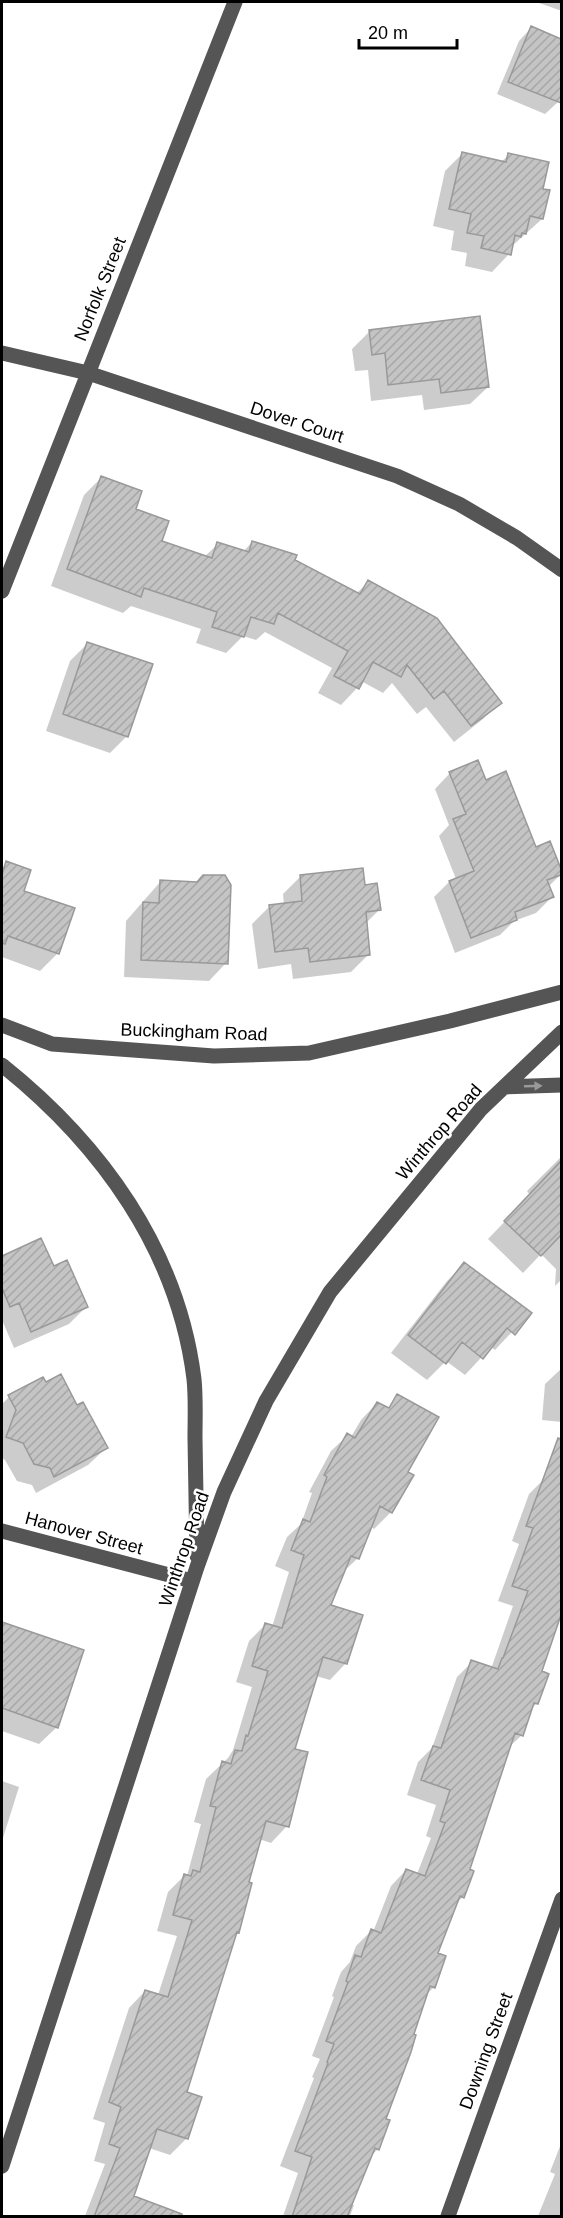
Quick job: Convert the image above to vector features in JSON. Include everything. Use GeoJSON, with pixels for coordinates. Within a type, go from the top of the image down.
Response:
{"type":"FeatureCollection","features":[{"type":"Feature","properties":{"kind":"street","name":"Norfolk Street"},"geometry":{"type":"LineString","coordinates":[[2,591],[235,2]]}},
{"type":"Feature","properties":{"kind":"street","name":"Dover Court"},"geometry":{"type":"LineString","coordinates":[[2,353],[88,373],[397,476],[459,504],[517,538],[561,570]]}},
{"type":"Feature","properties":{"kind":"street","name":"Buckingham Road"},"geometry":{"type":"LineString","coordinates":[[2,1025],[52,1044],[214,1056],[309,1053],[450,1021],[561,992]]}},
{"type":"Feature","properties":{"kind":"street","name":"Winthrop Road"},"geometry":{"type":"LineString","coordinates":[[2,2166],[195,1574],[224,1492],[266,1401],[330,1292],[481,1109],[561,1032]]}},
{"type":"Feature","properties":{"kind":"street"},"geometry":{"type":"LineString","coordinates":[[2,1065],[71,1129],[112,1178],[145,1228],[168,1276],[184,1327],[194,1380],[195,1574]]}},
{"type":"Feature","properties":{"kind":"street"},"geometry":{"type":"LineString","coordinates":[[504,1087],[561,1084]]}},
{"type":"Feature","properties":{"kind":"street","name":"Hanover Street"},"geometry":{"type":"LineString","coordinates":[[2,1531],[195,1574]]}},
{"type":"Feature","properties":{"kind":"street","name":"Downing Street"},"geometry":{"type":"LineString","coordinates":[[448,2217],[561,1899]]}},
{"type":"Feature","properties":{"kind":"building"},"geometry":{"type":"Polygon","coordinates":[[[531,26],[561,39],[561,103],[508,82],[531,26]]]}},
{"type":"Feature","properties":{"kind":"building"},"geometry":{"type":"Polygon","coordinates":[[[462,152],[506,162],[508,153],[549,162],[543,189],[550,190],[543,219],[530,216],[526,234],[522,233],[521,237],[515,235],[511,255],[481,248],[484,236],[467,233],[471,214],[449,209],[462,152]]]}},
{"type":"Feature","properties":{"kind":"building"},"geometry":{"type":"Polygon","coordinates":[[[480,316],[489,387],[441,393],[439,379],[388,385],[385,353],[372,355],[369,330],[480,316]]]}},
{"type":"Feature","properties":{"kind":"building"},"geometry":{"type":"Polygon","coordinates":[[[101,476],[142,491],[136,509],[169,521],[162,541],[212,558],[217,542],[249,552],[252,541],[297,555],[295,560],[360,594],[368,580],[437,618],[502,703],[471,726],[444,691],[434,699],[407,665],[401,677],[373,662],[359,689],[334,676],[348,651],[278,613],[274,624],[251,617],[244,637],[212,627],[217,612],[144,588],[141,597],[67,569],[101,476]]]}},
{"type":"Feature","properties":{"kind":"building"},"geometry":{"type":"Polygon","coordinates":[[[87,642],[153,664],[128,737],[63,714],[87,642]]]}},
{"type":"Feature","properties":{"kind":"building"},"geometry":{"type":"Polygon","coordinates":[[[478,760],[486,780],[506,771],[536,847],[550,841],[561,869],[561,875],[547,880],[554,897],[515,912],[517,920],[471,938],[449,881],[474,871],[453,819],[466,814],[449,772],[478,760]]]}},
{"type":"Feature","properties":{"kind":"building"},"geometry":{"type":"Polygon","coordinates":[[[6,861],[31,870],[24,891],[75,908],[59,954],[8,936],[5,944],[2,943],[2,875],[6,861]]]}},
{"type":"Feature","properties":{"kind":"building"},"geometry":{"type":"Polygon","coordinates":[[[363,868],[365,885],[377,883],[381,910],[366,912],[370,955],[310,962],[308,948],[275,952],[269,905],[302,901],[300,875],[363,868]]]}},
{"type":"Feature","properties":{"kind":"building"},"geometry":{"type":"Polygon","coordinates":[[[203,875],[225,875],[231,885],[228,964],[141,960],[143,902],[159,903],[160,880],[197,882],[203,875]]]}},
{"type":"Feature","properties":{"kind":"building"},"geometry":{"type":"Polygon","coordinates":[[[561,1161],[561,1235],[541,1256],[504,1221],[561,1161]]]}},
{"type":"Feature","properties":{"kind":"building"},"geometry":{"type":"Polygon","coordinates":[[[41,1238],[54,1266],[67,1260],[88,1307],[31,1332],[19,1303],[10,1307],[2,1288],[2,1256],[41,1238]]]}},
{"type":"Feature","properties":{"kind":"building"},"geometry":{"type":"Polygon","coordinates":[[[464,1262],[532,1313],[515,1335],[507,1328],[483,1359],[462,1342],[446,1364],[408,1335],[464,1262]]]}},
{"type":"Feature","properties":{"kind":"building"},"geometry":{"type":"Polygon","coordinates":[[[61,1374],[77,1405],[83,1402],[108,1448],[54,1477],[50,1468],[34,1464],[23,1443],[6,1437],[16,1410],[8,1395],[43,1377],[46,1382],[61,1374]]]}},
{"type":"Feature","properties":{"kind":"building"},"geometry":{"type":"Polygon","coordinates":[[[397,1394],[439,1417],[408,1472],[414,1475],[392,1513],[380,1506],[359,1559],[351,1556],[331,1605],[363,1615],[347,1664],[323,1657],[295,1749],[308,1752],[289,1827],[266,1821],[249,1882],[252,1883],[239,1933],[237,1932],[187,2092],[202,2097],[188,2139],[157,2129],[134,2196],[182,2214],[182,2217],[94,2217],[120,2148],[109,2144],[121,2107],[109,2102],[145,1990],[168,1997],[192,1920],[173,1915],[184,1874],[191,1876],[193,1870],[200,1872],[216,1807],[210,1806],[222,1761],[231,1764],[235,1750],[242,1751],[246,1735],[248,1736],[268,1671],[252,1666],[265,1623],[282,1628],[304,1555],[291,1550],[303,1519],[310,1522],[327,1477],[324,1475],[347,1433],[355,1438],[377,1402],[389,1408],[397,1394]]]}},
{"type":"Feature","properties":{"kind":"building"},"geometry":{"type":"Polygon","coordinates":[[[558,1438],[561,1439],[561,1615],[542,1671],[549,1674],[538,1704],[534,1703],[523,1736],[515,1733],[470,1869],[474,1871],[464,1898],[460,1896],[438,1953],[446,1956],[435,1988],[430,1986],[414,2034],[416,2035],[411,2052],[386,2119],[390,2120],[379,2150],[375,2148],[347,2217],[292,2217],[312,2157],[295,2151],[334,2044],[326,2041],[348,1982],[346,1981],[355,1955],[361,1957],[371,1929],[381,1933],[406,1869],[425,1876],[445,1823],[440,1821],[450,1790],[421,1780],[433,1746],[441,1748],[471,1660],[498,1669],[503,1658],[528,1591],[512,1586],[533,1528],[526,1526],[558,1438]]]}},
{"type":"Feature","properties":{"kind":"building"},"geometry":{"type":"Polygon","coordinates":[[[2,1622],[84,1650],[58,1728],[2,1708],[2,1622]]]}}]}
